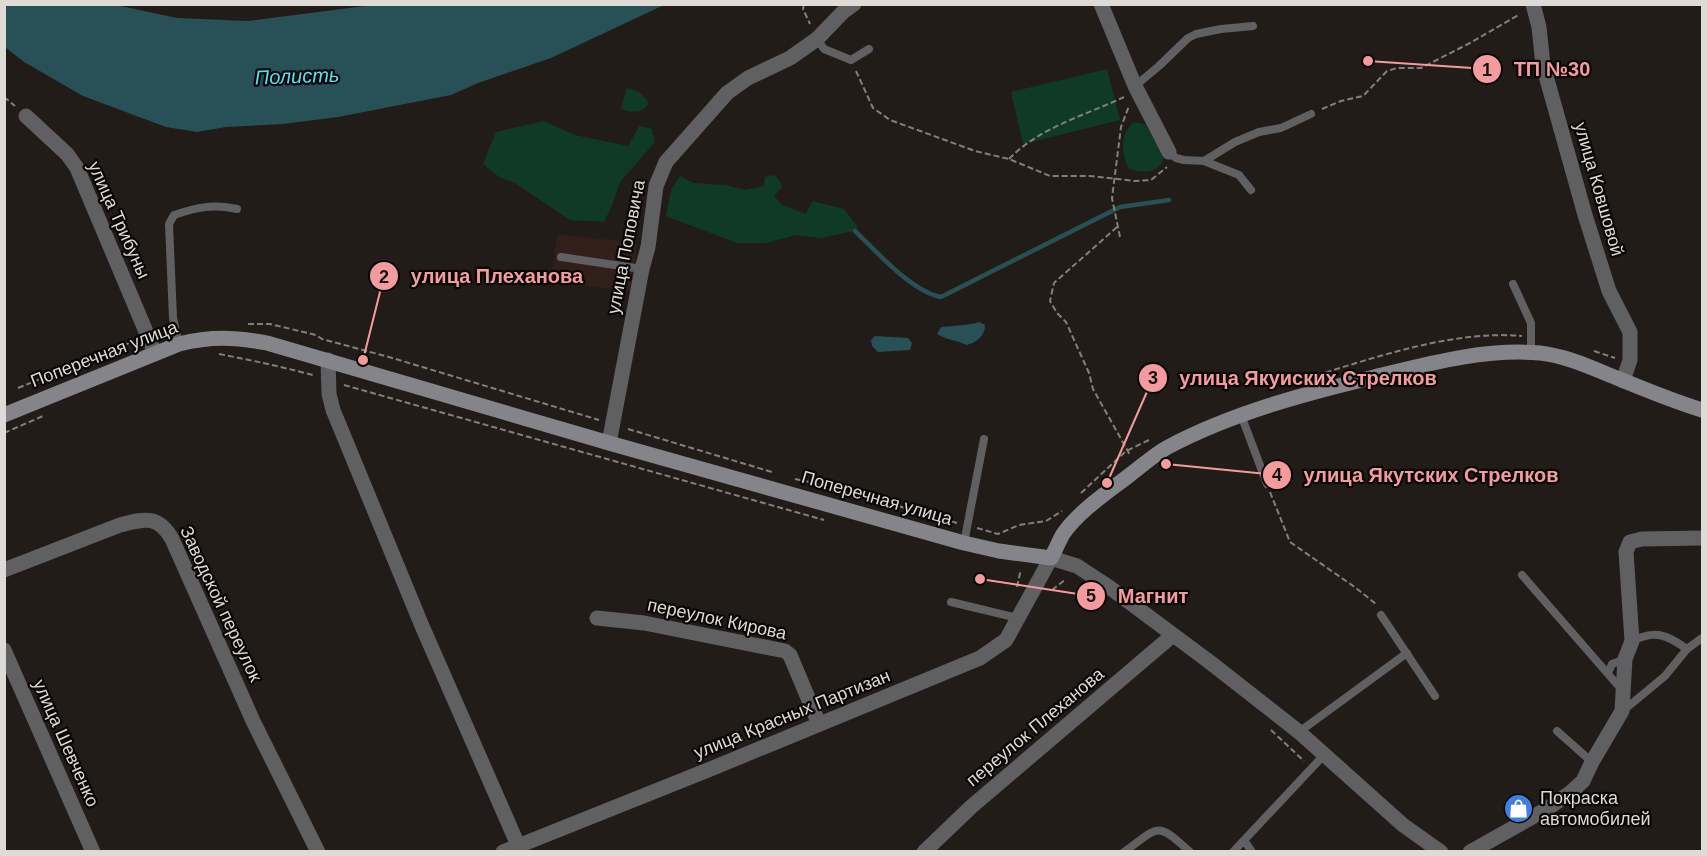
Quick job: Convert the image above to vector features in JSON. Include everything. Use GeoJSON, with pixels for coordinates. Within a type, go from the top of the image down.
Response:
{"type":"FeatureCollection","features":[{"type":"Feature","properties":{"kind":"main road","name":"Поперечная улица"},"geometry":{"type":"LineString","coordinates":[[4,415],[179,344],[207,338],[240,338],[328,360],[609,443],[964,543],[999,551],[1052,558]]}},
{"type":"Feature","properties":{"kind":"main road"},"geometry":{"type":"LineString","coordinates":[[1052,558],[1064,534],[1079,518],[1099,499],[1166,448],[1241,415],[1327,389],[1409,368],[1496,354],[1531,353],[1562,357],[1670,400],[1702,410]]}},
{"type":"Feature","properties":{"kind":"street","name":"улица Поповича"},"geometry":{"type":"LineString","coordinates":[[609,443],[648,247],[656,186],[666,162],[727,93],[748,78],[790,58],[817,39],[854,4]]}},
{"type":"Feature","properties":{"kind":"street"},"geometry":{"type":"LineString","coordinates":[[1101,4],[1135,89],[1172,155]]}},
{"type":"Feature","properties":{"kind":"street","name":"улица Ковшовой"},"geometry":{"type":"LineString","coordinates":[[1533,5],[1539,27],[1543,65],[1585,215],[1609,291],[1630,332],[1629,362],[1623,381]]}},
{"type":"Feature","properties":{"kind":"street","name":"улица Трибуны"},"geometry":{"type":"LineString","coordinates":[[26,116],[67,154],[77,168],[155,353]]}},
{"type":"Feature","properties":{"kind":"street"},"geometry":{"type":"LineString","coordinates":[[328,360],[328,380],[333,410],[422,626],[518,845]]}},
{"type":"Feature","properties":{"kind":"street","name":"Заводской переулок"},"geometry":{"type":"LineString","coordinates":[[4,570],[120,525],[139,520],[159,523],[172,539],[253,720],[318,852]]}},
{"type":"Feature","properties":{"kind":"street"},"geometry":{"type":"LineString","coordinates":[[1470,852],[1570,794],[1583,781],[1622,711],[1625,658],[1632,641],[1626,552],[1630,542],[1642,538],[1702,538]]}},
{"type":"Feature","properties":{"kind":"street"},"geometry":{"type":"LineString","coordinates":[[1052,558],[1077,566],[1173,635],[1299,732],[1318,761],[1441,852]]}},
{"type":"Feature","properties":{"kind":"street","name":"улица Красных Партизан"},"geometry":{"type":"LineString","coordinates":[[503,852],[980,658],[1006,640],[1052,558]]}},
{"type":"Feature","properties":{"kind":"street","name":"переулок Кирова"},"geometry":{"type":"LineString","coordinates":[[597,618],[644,623],[785,651],[790,655],[819,724]]}},
{"type":"Feature","properties":{"kind":"street","name":"переулок Плеханова"},"geometry":{"type":"LineString","coordinates":[[924,852],[971,807],[1173,635]]}},
{"type":"Feature","properties":{"kind":"street","name":"улица Шевченко"},"geometry":{"type":"LineString","coordinates":[[4,650],[93,852]]}},
{"type":"Feature","properties":{"kind":"lane"},"geometry":{"type":"LineString","coordinates":[[1135,89],[1188,38],[1221,29],[1253,26]]}},
{"type":"Feature","properties":{"kind":"lane"},"geometry":{"type":"LineString","coordinates":[[817,39],[824,49],[851,60],[869,49]]}},
{"type":"Feature","properties":{"kind":"lane"},"geometry":{"type":"LineString","coordinates":[[1204,160],[1235,142],[1259,132],[1281,128],[1311,114]]}},
{"type":"Feature","properties":{"kind":"lane"},"geometry":{"type":"LineString","coordinates":[[1172,155],[1204,160],[1239,175],[1251,190]]}},
{"type":"Feature","properties":{"kind":"lane"},"geometry":{"type":"LineString","coordinates":[[179,344],[173,318],[169,224],[174,215],[195,208],[216,205],[237,209]]}},
{"type":"Feature","properties":{"kind":"lane"},"geometry":{"type":"LineString","coordinates":[[561,257],[642,269]]}},
{"type":"Feature","properties":{"kind":"lane"},"geometry":{"type":"LineString","coordinates":[[1513,284],[1531,323],[1531,353]]}},
{"type":"Feature","properties":{"kind":"lane"},"geometry":{"type":"LineString","coordinates":[[1241,415],[1267,484]]}},
{"type":"Feature","properties":{"kind":"lane"},"geometry":{"type":"LineString","coordinates":[[964,543],[984,439]]}},
{"type":"Feature","properties":{"kind":"lane"},"geometry":{"type":"LineString","coordinates":[[1522,575],[1623,691]]}},
{"type":"Feature","properties":{"kind":"lane"},"geometry":{"type":"LineString","coordinates":[[951,602],[1018,618]]}},
{"type":"Feature","properties":{"kind":"lane"},"geometry":{"type":"LineString","coordinates":[[1381,615],[1434,696]]}},
{"type":"Feature","properties":{"kind":"lane"},"geometry":{"type":"LineString","coordinates":[[1632,641],[1646,634],[1660,634],[1687,649]]}},
{"type":"Feature","properties":{"kind":"lane"},"geometry":{"type":"LineString","coordinates":[[1622,711],[1665,676],[1687,649],[1702,638]]}},
{"type":"Feature","properties":{"kind":"lane"},"geometry":{"type":"LineString","coordinates":[[1299,732],[1407,653]]}},
{"type":"Feature","properties":{"kind":"lane"},"geometry":{"type":"LineString","coordinates":[[1608,673],[1612,664],[1625,658]]}},
{"type":"Feature","properties":{"kind":"lane"},"geometry":{"type":"LineString","coordinates":[[1557,731],[1592,762]]}},
{"type":"Feature","properties":{"kind":"lane"},"geometry":{"type":"LineString","coordinates":[[1233,852],[1318,761]]}},
{"type":"Feature","properties":{"kind":"lane"},"geometry":{"type":"LineString","coordinates":[[1124,852],[1159,829],[1167,831],[1190,852]]}},
{"type":"Feature","properties":{"kind":"lane"},"geometry":{"type":"LineString","coordinates":[[1244,840],[1252,852]]}},
{"type":"Feature","properties":{"kind":"path"},"geometry":{"type":"LineString","coordinates":[[804,4],[803,9],[817,39]]}},
{"type":"Feature","properties":{"kind":"path"},"geometry":{"type":"LineString","coordinates":[[1311,114],[1341,101],[1363,96],[1387,71],[1397,68],[1421,68],[1470,43],[1533,5]]}},
{"type":"Feature","properties":{"kind":"path"},"geometry":{"type":"LineString","coordinates":[[851,60],[869,101],[881,115],[975,151],[1009,159],[1050,176],[1151,180],[1161,173],[1172,155]]}},
{"type":"Feature","properties":{"kind":"path"},"geometry":{"type":"LineString","coordinates":[[1009,159],[1020,147],[1036,137],[1135,89]]}},
{"type":"Feature","properties":{"kind":"path"},"geometry":{"type":"LineString","coordinates":[[1120,237],[1112,198],[1120,127],[1135,89]]}},
{"type":"Feature","properties":{"kind":"path"},"geometry":{"type":"LineString","coordinates":[[1117,227],[1054,283],[1050,295],[1052,307],[1066,322],[1068,331],[1075,341],[1089,373],[1093,389],[1126,451],[1140,468]]}},
{"type":"Feature","properties":{"kind":"path"},"geometry":{"type":"LineString","coordinates":[[241,324],[270,324],[307,333],[778,474]]}},
{"type":"Feature","properties":{"kind":"path"},"geometry":{"type":"LineString","coordinates":[[1308,378],[1447,339],[1505,334],[1531,337]]}},
{"type":"Feature","properties":{"kind":"path"},"geometry":{"type":"LineString","coordinates":[[18,388],[148,336]]}},
{"type":"Feature","properties":{"kind":"path"},"geometry":{"type":"LineString","coordinates":[[1589,350],[1629,362]]}},
{"type":"Feature","properties":{"kind":"path"},"geometry":{"type":"LineString","coordinates":[[212,353],[268,363],[823,520]]}},
{"type":"Feature","properties":{"kind":"path"},"geometry":{"type":"LineString","coordinates":[[4,433],[50,414]]}},
{"type":"Feature","properties":{"kind":"path"},"geometry":{"type":"LineString","coordinates":[[1079,494],[1126,451],[1156,436]]}},
{"type":"Feature","properties":{"kind":"path"},"geometry":{"type":"LineString","coordinates":[[788,477],[998,534],[1019,525],[1046,521],[1062,511]]}},
{"type":"Feature","properties":{"kind":"path"},"geometry":{"type":"LineString","coordinates":[[1267,484],[1290,542],[1356,588],[1375,604],[1381,615]]}},
{"type":"Feature","properties":{"kind":"path"},"geometry":{"type":"LineString","coordinates":[[1017,586],[1019,570]]}},
{"type":"Feature","properties":{"kind":"path"},"geometry":{"type":"LineString","coordinates":[[1050,591],[1065,579],[1073,577]]}},
{"type":"Feature","properties":{"kind":"path"},"geometry":{"type":"LineString","coordinates":[[1263,724],[1308,764],[1318,761]]}},
{"type":"Feature","properties":{"kind":"shaded area"},"geometry":{"type":"Polygon","coordinates":[[[557,234],[637,243],[632,291],[551,282],[557,234]]]}},
{"type":"Feature","properties":{"kind":"green space"},"geometry":{"type":"Polygon","coordinates":[[[1107,69],[1120,120],[1023,144],[1011,92],[1107,69]]]}},
{"type":"Feature","properties":{"kind":"green space"},"geometry":{"type":"Polygon","coordinates":[[[627,88],[639,92],[649,102],[644,109],[634,112],[621,109],[627,88]]]}},
{"type":"Feature","properties":{"kind":"green space"},"geometry":{"type":"Polygon","coordinates":[[[544,121],[575,135],[628,146],[639,126],[652,129],[655,142],[620,182],[604,222],[570,220],[515,183],[499,177],[483,164],[496,132],[544,121]]]}},
{"type":"Feature","properties":{"kind":"green space"},"geometry":{"type":"Polygon","coordinates":[[[1134,122],[1145,124],[1164,157],[1159,167],[1150,171],[1129,169],[1126,163],[1123,151],[1124,138],[1134,122]]]}},
{"type":"Feature","properties":{"kind":"green space"},"geometry":{"type":"Polygon","coordinates":[[[774,175],[782,187],[774,196],[782,205],[806,214],[812,201],[844,209],[858,227],[855,231],[820,238],[796,235],[766,243],[737,243],[666,216],[671,190],[680,176],[693,183],[725,185],[746,190],[764,186],[765,177],[774,175]]]}},
{"type":"Feature","properties":{"kind":"water","name":"Полисть"},"geometry":{"type":"Polygon","coordinates":[[[380,4],[664,5],[551,58],[478,83],[451,95],[338,117],[283,124],[226,127],[197,132],[166,127],[83,96],[24,62],[5,47],[5,5],[116,5],[177,18],[248,21],[380,4]]]}},
{"type":"Feature","properties":{"kind":"water"},"geometry":{"type":"Polygon","coordinates":[[[979,322],[985,325],[984,332],[977,340],[967,345],[937,334],[941,327],[979,322]]]}},
{"type":"Feature","properties":{"kind":"water"},"geometry":{"type":"Polygon","coordinates":[[[875,336],[908,338],[912,343],[910,350],[878,352],[872,346],[871,340],[875,336]]]}},
{"type":"Feature","properties":{"kind":"waterway"},"geometry":{"type":"LineString","coordinates":[[855,231],[884,260],[918,288],[941,297],[1120,207],[1169,200]]}},
{"type":"Feature","properties":{"kind":"place","name":"ТП №30"},"geometry":{"type":"Point","coordinates":[1368,61]}},
{"type":"Feature","properties":{"kind":"place","name":"улица Плеханова"},"geometry":{"type":"Point","coordinates":[363,360]}},
{"type":"Feature","properties":{"kind":"place","name":"улица Якутских Стрелков"},"geometry":{"type":"Point","coordinates":[1166,464]}},
{"type":"Feature","properties":{"kind":"place","name":"улица Якуиских Стрелков"},"geometry":{"type":"Point","coordinates":[1107,483]}},
{"type":"Feature","properties":{"kind":"place","name":"Магнит"},"geometry":{"type":"Point","coordinates":[980,579]}},
{"type":"Feature","properties":{"kind":"place","name":"Покраска автомобилей"},"geometry":{"type":"Point","coordinates":[1519,808]}}]}
